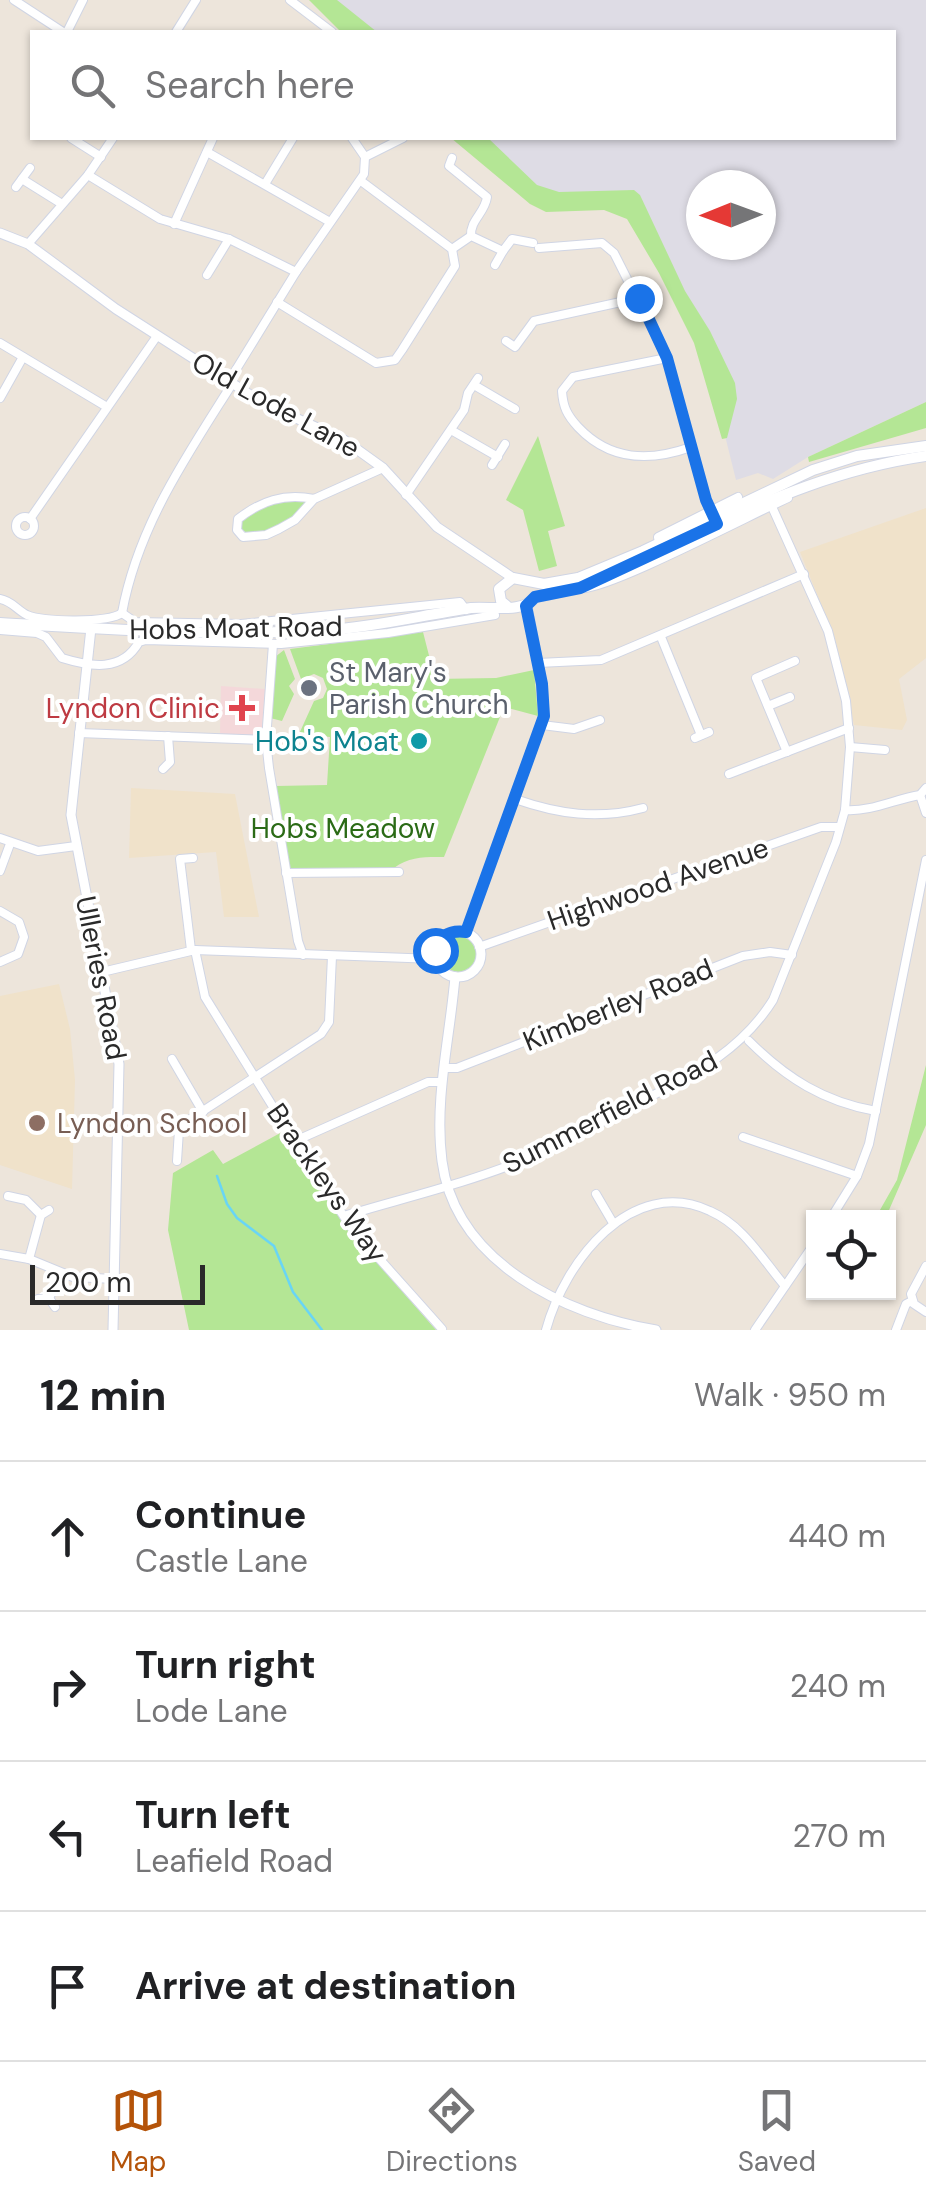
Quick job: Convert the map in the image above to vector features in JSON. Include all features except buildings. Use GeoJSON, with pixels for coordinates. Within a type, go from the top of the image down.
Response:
{"type":"FeatureCollection","features":[{"type":"Feature","properties":{"kind":"main road"},"geometry":{"type":"LineString","coordinates":[[512,578],[544,584],[578,578],[813,470],[857,456],[926,446]]}},
{"type":"Feature","properties":{"kind":"main road"},"geometry":{"type":"LineString","coordinates":[[714,516],[828,478],[881,463],[926,456]]}},
{"type":"Feature","properties":{"kind":"main road","name":"Hobs Moat Road"},"geometry":{"type":"LineString","coordinates":[[3,627],[286,638],[506,606],[580,588],[714,516]]}},
{"type":"Feature","properties":{"kind":"main road","name":"Hobs Moat Road"},"geometry":{"type":"LineString","coordinates":[[469,609],[500,591],[512,578]]}},
{"type":"Feature","properties":{"kind":"main road"},"geometry":{"type":"LineString","coordinates":[[530,582],[531,602]]}},
{"type":"Feature","properties":{"kind":"main road"},"geometry":{"type":"LineString","coordinates":[[500,591],[506,606]]}},
{"type":"Feature","properties":{"kind":"street"},"geometry":{"type":"LineString","coordinates":[[14,0],[62,30]]}},
{"type":"Feature","properties":{"kind":"street"},"geometry":{"type":"LineString","coordinates":[[66,30],[83,0]]}},
{"type":"Feature","properties":{"kind":"street"},"geometry":{"type":"LineString","coordinates":[[177,30],[196,0]]}},
{"type":"Feature","properties":{"kind":"street"},"geometry":{"type":"LineString","coordinates":[[288,2],[329,30]]}},
{"type":"Feature","properties":{"kind":"street"},"geometry":{"type":"LineString","coordinates":[[74,140],[101,157]]}},
{"type":"Feature","properties":{"kind":"street"},"geometry":{"type":"LineString","coordinates":[[28,244],[88,175],[112,140]]}},
{"type":"Feature","properties":{"kind":"street"},"geometry":{"type":"LineString","coordinates":[[174,224],[212,140]]}},
{"type":"Feature","properties":{"kind":"street"},"geometry":{"type":"LineString","coordinates":[[265,184],[292,140]]}},
{"type":"Feature","properties":{"kind":"street"},"geometry":{"type":"LineString","coordinates":[[122,613],[133,568],[164,491],[277,302],[360,180],[366,167],[365,157],[353,140]]}},
{"type":"Feature","properties":{"kind":"street"},"geometry":{"type":"LineString","coordinates":[[365,157],[399,140]]}},
{"type":"Feature","properties":{"kind":"street"},"geometry":{"type":"LineString","coordinates":[[207,152],[330,222]]}},
{"type":"Feature","properties":{"kind":"street"},"geometry":{"type":"LineString","coordinates":[[448,165],[487,197],[470,226],[471,236]]}},
{"type":"Feature","properties":{"kind":"street"},"geometry":{"type":"LineString","coordinates":[[30,168],[19,183],[62,204]]}},
{"type":"Feature","properties":{"kind":"street"},"geometry":{"type":"LineString","coordinates":[[88,175],[174,224],[228,239],[296,272]]}},
{"type":"Feature","properties":{"kind":"street"},"geometry":{"type":"LineString","coordinates":[[277,302],[376,363],[394,360],[402,350],[455,266],[452,249],[360,180]]}},
{"type":"Feature","properties":{"kind":"street","name":"Old Lode Lane"},"geometry":{"type":"LineString","coordinates":[[0,233],[28,244],[157,336],[262,403],[344,440],[383,468],[437,527],[512,578]]}},
{"type":"Feature","properties":{"kind":"street"},"geometry":{"type":"LineString","coordinates":[[452,249],[471,236],[503,251]]}},
{"type":"Feature","properties":{"kind":"street"},"geometry":{"type":"LineString","coordinates":[[206,274],[228,239]]}},
{"type":"Feature","properties":{"kind":"street"},"geometry":{"type":"LineString","coordinates":[[495,264],[512,239],[541,249],[602,243],[608,246],[639,298],[667,358],[714,516],[738,497]]}},
{"type":"Feature","properties":{"kind":"street"},"geometry":{"type":"LineString","coordinates":[[506,341],[515,347],[534,320],[639,298]]}},
{"type":"Feature","properties":{"kind":"street"},"geometry":{"type":"LineString","coordinates":[[30,519],[157,336]]}},
{"type":"Feature","properties":{"kind":"street"},"geometry":{"type":"LineString","coordinates":[[0,343],[106,407]]}},
{"type":"Feature","properties":{"kind":"street"},"geometry":{"type":"LineString","coordinates":[[0,398],[23,357]]}},
{"type":"Feature","properties":{"kind":"street"},"geometry":{"type":"LineString","coordinates":[[667,358],[573,377],[562,391],[562,404],[566,414],[588,437],[622,455],[656,456],[691,447]]}},
{"type":"Feature","properties":{"kind":"street"},"geometry":{"type":"LineString","coordinates":[[406,495],[451,430],[476,381],[515,410]]}},
{"type":"Feature","properties":{"kind":"street"},"geometry":{"type":"LineString","coordinates":[[451,430],[495,461],[505,444]]}},
{"type":"Feature","properties":{"kind":"street"},"geometry":{"type":"LineString","coordinates":[[314,499],[292,496],[265,502],[238,519],[236,530],[252,537],[280,529],[295,520],[314,499],[383,468]]}},
{"type":"Feature","properties":{"kind":"street"},"geometry":{"type":"LineString","coordinates":[[580,588],[588,591],[622,577],[773,508],[828,478]]}},
{"type":"Feature","properties":{"kind":"street","name":"Summerfield Road"},"geometry":{"type":"LineString","coordinates":[[344,1216],[506,1166],[553,1146],[696,1073],[728,1053],[761,1020],[784,980],[836,842],[845,810],[850,747],[846,701],[828,631],[773,508]]}},
{"type":"Feature","properties":{"kind":"street","name":"Old Lode Lane"},"geometry":{"type":"LineString","coordinates":[[488,562],[500,591]]}},
{"type":"Feature","properties":{"kind":"street"},"geometry":{"type":"LineString","coordinates":[[538,663],[589,663],[661,637],[804,574]]}},
{"type":"Feature","properties":{"kind":"street","name":"Hobs Moat Road"},"geometry":{"type":"LineString","coordinates":[[0,599],[32,617],[106,620],[122,613],[135,622],[208,624],[282,621],[460,602],[469,609]]}},
{"type":"Feature","properties":{"kind":"street"},"geometry":{"type":"LineString","coordinates":[[466,932],[542,725],[544,702],[531,602]]}},
{"type":"Feature","properties":{"kind":"street","name":"Hobs Moat Road"},"geometry":{"type":"LineString","coordinates":[[87,664],[122,662],[139,642],[146,640],[255,639],[273,644],[286,638],[388,634],[495,614]]}},
{"type":"Feature","properties":{"kind":"street"},"geometry":{"type":"LineString","coordinates":[[28,628],[46,637],[62,658],[87,664]]}},
{"type":"Feature","properties":{"kind":"street","name":"Ulleries Road"},"geometry":{"type":"LineString","coordinates":[[91,628],[70,804],[119,1064],[112,1330]]}},
{"type":"Feature","properties":{"kind":"street"},"geometry":{"type":"LineString","coordinates":[[661,637],[702,735]]}},
{"type":"Feature","properties":{"kind":"street"},"geometry":{"type":"LineString","coordinates":[[273,644],[266,740],[303,955]]}},
{"type":"Feature","properties":{"kind":"street"},"geometry":{"type":"LineString","coordinates":[[744,682],[795,661]]}},
{"type":"Feature","properties":{"kind":"street"},"geometry":{"type":"LineString","coordinates":[[756,678],[786,752]]}},
{"type":"Feature","properties":{"kind":"street"},"geometry":{"type":"LineString","coordinates":[[768,706],[790,697]]}},
{"type":"Feature","properties":{"kind":"street"},"geometry":{"type":"LineString","coordinates":[[542,725],[574,729],[599,720]]}},
{"type":"Feature","properties":{"kind":"street"},"geometry":{"type":"LineString","coordinates":[[730,774],[849,728]]}},
{"type":"Feature","properties":{"kind":"street"},"geometry":{"type":"LineString","coordinates":[[78,734],[266,740]]}},
{"type":"Feature","properties":{"kind":"street"},"geometry":{"type":"LineString","coordinates":[[163,768],[170,762],[168,736]]}},
{"type":"Feature","properties":{"kind":"street"},"geometry":{"type":"LineString","coordinates":[[850,747],[885,750]]}},
{"type":"Feature","properties":{"kind":"street"},"geometry":{"type":"LineString","coordinates":[[845,810],[861,810],[923,791],[926,813]]}},
{"type":"Feature","properties":{"kind":"street"},"geometry":{"type":"LineString","coordinates":[[515,799],[588,816],[643,808]]}},
{"type":"Feature","properties":{"kind":"street","name":"Highwood Avenue"},"geometry":{"type":"LineString","coordinates":[[479,947],[820,827],[838,827]]}},
{"type":"Feature","properties":{"kind":"street"},"geometry":{"type":"LineString","coordinates":[[0,838],[38,851],[76,846]]}},
{"type":"Feature","properties":{"kind":"street"},"geometry":{"type":"LineString","coordinates":[[0,871],[10,844]]}},
{"type":"Feature","properties":{"kind":"street","name":"Brackleys Way"},"geometry":{"type":"LineString","coordinates":[[193,858],[180,859],[193,950],[205,997],[344,1216],[382,1265],[442,1329]]}},
{"type":"Feature","properties":{"kind":"street"},"geometry":{"type":"LineString","coordinates":[[837,1210],[857,1176],[876,1111],[926,860]]}},
{"type":"Feature","properties":{"kind":"street"},"geometry":{"type":"LineString","coordinates":[[286,873],[399,872]]}},
{"type":"Feature","properties":{"kind":"street"},"geometry":{"type":"LineString","coordinates":[[0,911],[18,922],[24,937],[18,954],[0,962]]}},
{"type":"Feature","properties":{"kind":"street"},"geometry":{"type":"LineString","coordinates":[[450,932],[466,932],[479,947],[476,967],[455,977],[440,970],[435,950],[450,932]]}},
{"type":"Feature","properties":{"kind":"street"},"geometry":{"type":"LineString","coordinates":[[102,972],[193,950],[435,958]]}},
{"type":"Feature","properties":{"kind":"street","name":"Kimberley Road"},"geometry":{"type":"LineString","coordinates":[[446,1068],[490,1056],[742,956],[792,954]]}},
{"type":"Feature","properties":{"kind":"street"},"geometry":{"type":"LineString","coordinates":[[256,1078],[321,1034],[330,1022],[332,956]]}},
{"type":"Feature","properties":{"kind":"street"},"geometry":{"type":"LineString","coordinates":[[455,977],[442,1082],[440,1142],[452,1202],[470,1233],[522,1280],[612,1321],[656,1330]]}},
{"type":"Feature","properties":{"kind":"street"},"geometry":{"type":"LineString","coordinates":[[749,1041],[798,1083],[832,1101],[876,1111]]}},
{"type":"Feature","properties":{"kind":"street"},"geometry":{"type":"LineString","coordinates":[[172,1059],[178,1079],[203,1112]]}},
{"type":"Feature","properties":{"kind":"street","name":"Brackleys Way"},"geometry":{"type":"LineString","coordinates":[[177,1161],[181,1126],[256,1078]]}},
{"type":"Feature","properties":{"kind":"street"},"geometry":{"type":"LineString","coordinates":[[295,1141],[428,1082],[442,1082]]}},
{"type":"Feature","properties":{"kind":"street"},"geometry":{"type":"LineString","coordinates":[[743,1137],[857,1176]]}},
{"type":"Feature","properties":{"kind":"street"},"geometry":{"type":"LineString","coordinates":[[596,1194],[613,1222]]}},
{"type":"Feature","properties":{"kind":"street"},"geometry":{"type":"LineString","coordinates":[[5,1196],[26,1200],[46,1213],[30,1259]]}},
{"type":"Feature","properties":{"kind":"street"},"geometry":{"type":"LineString","coordinates":[[546,1330],[568,1277],[613,1222],[658,1204],[673,1202],[709,1210],[740,1231],[785,1286]]}},
{"type":"Feature","properties":{"kind":"street"},"geometry":{"type":"LineString","coordinates":[[0,1254],[30,1259],[62,1274],[114,1279]]}},
{"type":"Feature","properties":{"kind":"street"},"geometry":{"type":"LineString","coordinates":[[755,1330],[806,1256]]}},
{"type":"Feature","properties":{"kind":"street"},"geometry":{"type":"LineString","coordinates":[[912,1301],[912,1291],[926,1266]]}},
{"type":"Feature","properties":{"kind":"street"},"geometry":{"type":"LineString","coordinates":[[49,1298],[62,1274]]}},
{"type":"Feature","properties":{"kind":"street"},"geometry":{"type":"LineString","coordinates":[[38,1299],[49,1298]]}},
{"type":"Feature","properties":{"kind":"street"},"geometry":{"type":"LineString","coordinates":[[49,1298],[55,1307]]}},
{"type":"Feature","properties":{"kind":"street"},"geometry":{"type":"LineString","coordinates":[[912,1301],[926,1312]]}},
{"type":"Feature","properties":{"kind":"street"},"geometry":{"type":"LineString","coordinates":[[896,1330],[906,1304],[912,1301]]}},
{"type":"Feature","properties":{"kind":"shaded area"},"geometry":{"type":"Polygon","coordinates":[[[311,0],[926,0],[926,402],[808,457],[773,479],[758,473],[736,480],[704,351],[624,209],[547,206],[464,140],[896,140],[896,30],[342,30],[311,0]]]}},
{"type":"Feature","properties":{"kind":"shaded area"},"geometry":{"type":"Polygon","coordinates":[[[926,508],[926,658],[899,679],[907,720],[902,730],[854,725],[835,639],[800,552],[926,508]]]}},
{"type":"Feature","properties":{"kind":"shaded area","name":"Lyndon Clinic"},"geometry":{"type":"Polygon","coordinates":[[[221,686],[265,689],[262,728],[255,735],[220,734],[221,686]]]}},
{"type":"Feature","properties":{"kind":"shaded area"},"geometry":{"type":"Polygon","coordinates":[[[131,788],[235,794],[259,917],[224,917],[216,852],[129,858],[131,788]]]}},
{"type":"Feature","properties":{"kind":"shaded area","name":"Lyndon School"},"geometry":{"type":"Polygon","coordinates":[[[59,984],[70,1029],[75,1080],[72,1189],[0,1165],[0,996],[59,984]]]}},
{"type":"Feature","properties":{"kind":"green space"},"geometry":{"type":"Polygon","coordinates":[[[309,0],[337,0],[374,30],[339,30],[309,0]]]}},
{"type":"Feature","properties":{"kind":"green space"},"geometry":{"type":"Polygon","coordinates":[[[453,140],[490,140],[537,185],[559,192],[634,190],[640,195],[685,291],[735,383],[737,399],[727,438],[722,439],[694,343],[627,219],[604,210],[546,212],[530,204],[453,140]]]}},
{"type":"Feature","properties":{"kind":"green space"},"geometry":{"type":"Polygon","coordinates":[[[926,402],[926,428],[809,462],[808,457],[926,402]]]}},
{"type":"Feature","properties":{"kind":"green space"},"geometry":{"type":"Polygon","coordinates":[[[538,436],[565,526],[548,531],[557,566],[539,571],[523,510],[506,500],[538,436]]]}},
{"type":"Feature","properties":{"kind":"green space"},"geometry":{"type":"Polygon","coordinates":[[[290,498],[306,501],[292,518],[267,531],[240,531],[240,521],[257,508],[290,498]]]}},
{"type":"Feature","properties":{"kind":"green space","name":"Hobs Meadow"},"geometry":{"type":"Polygon","coordinates":[[[423,632],[435,679],[496,678],[534,670],[538,716],[504,707],[444,857],[412,859],[394,868],[290,869],[276,786],[327,785],[330,737],[299,734],[314,701],[323,698],[327,689],[323,678],[314,674],[301,679],[290,649],[423,632]]]}},
{"type":"Feature","properties":{"kind":"green space"},"geometry":{"type":"Polygon","coordinates":[[[284,650],[295,679],[289,686],[294,694],[282,721],[270,718],[275,657],[284,650]]]}},
{"type":"Feature","properties":{"kind":"green space"},"geometry":{"type":"Polygon","coordinates":[[[459,936],[472,941],[477,954],[472,967],[459,972],[446,967],[441,954],[446,941],[459,936]]]}},
{"type":"Feature","properties":{"kind":"green space"},"geometry":{"type":"Polygon","coordinates":[[[926,1065],[926,1125],[889,1210],[880,1210],[897,1180],[926,1065]]]}},
{"type":"Feature","properties":{"kind":"green space"},"geometry":{"type":"Polygon","coordinates":[[[284,1131],[345,1226],[436,1330],[189,1330],[168,1230],[173,1173],[213,1150],[223,1164],[284,1131]]]}},
{"type":"Feature","properties":{"kind":"waterway"},"geometry":{"type":"LineString","coordinates":[[217,1176],[227,1204],[237,1218],[274,1246],[293,1292],[322,1330]]}},
{"type":"Feature","properties":{"kind":"place","name":"St Mary's Parish Church"},"geometry":{"type":"Point","coordinates":[309,688]}},
{"type":"Feature","properties":{"kind":"place","name":"Lyndon Clinic"},"geometry":{"type":"Point","coordinates":[242,708]}},
{"type":"Feature","properties":{"kind":"place","name":"Hob's Moat"},"geometry":{"type":"Point","coordinates":[419,741]}},
{"type":"Feature","properties":{"kind":"place","name":"Lyndon School"},"geometry":{"type":"Point","coordinates":[37,1123]}},
{"type":"Feature","properties":{"kind":"route"},"geometry":{"type":"LineString","coordinates":[[435,950],[450,932],[466,932],[542,725],[542,684],[526,606],[535,597],[580,588],[620,571],[717,524],[706,500],[667,358],[639,298]]}}]}
